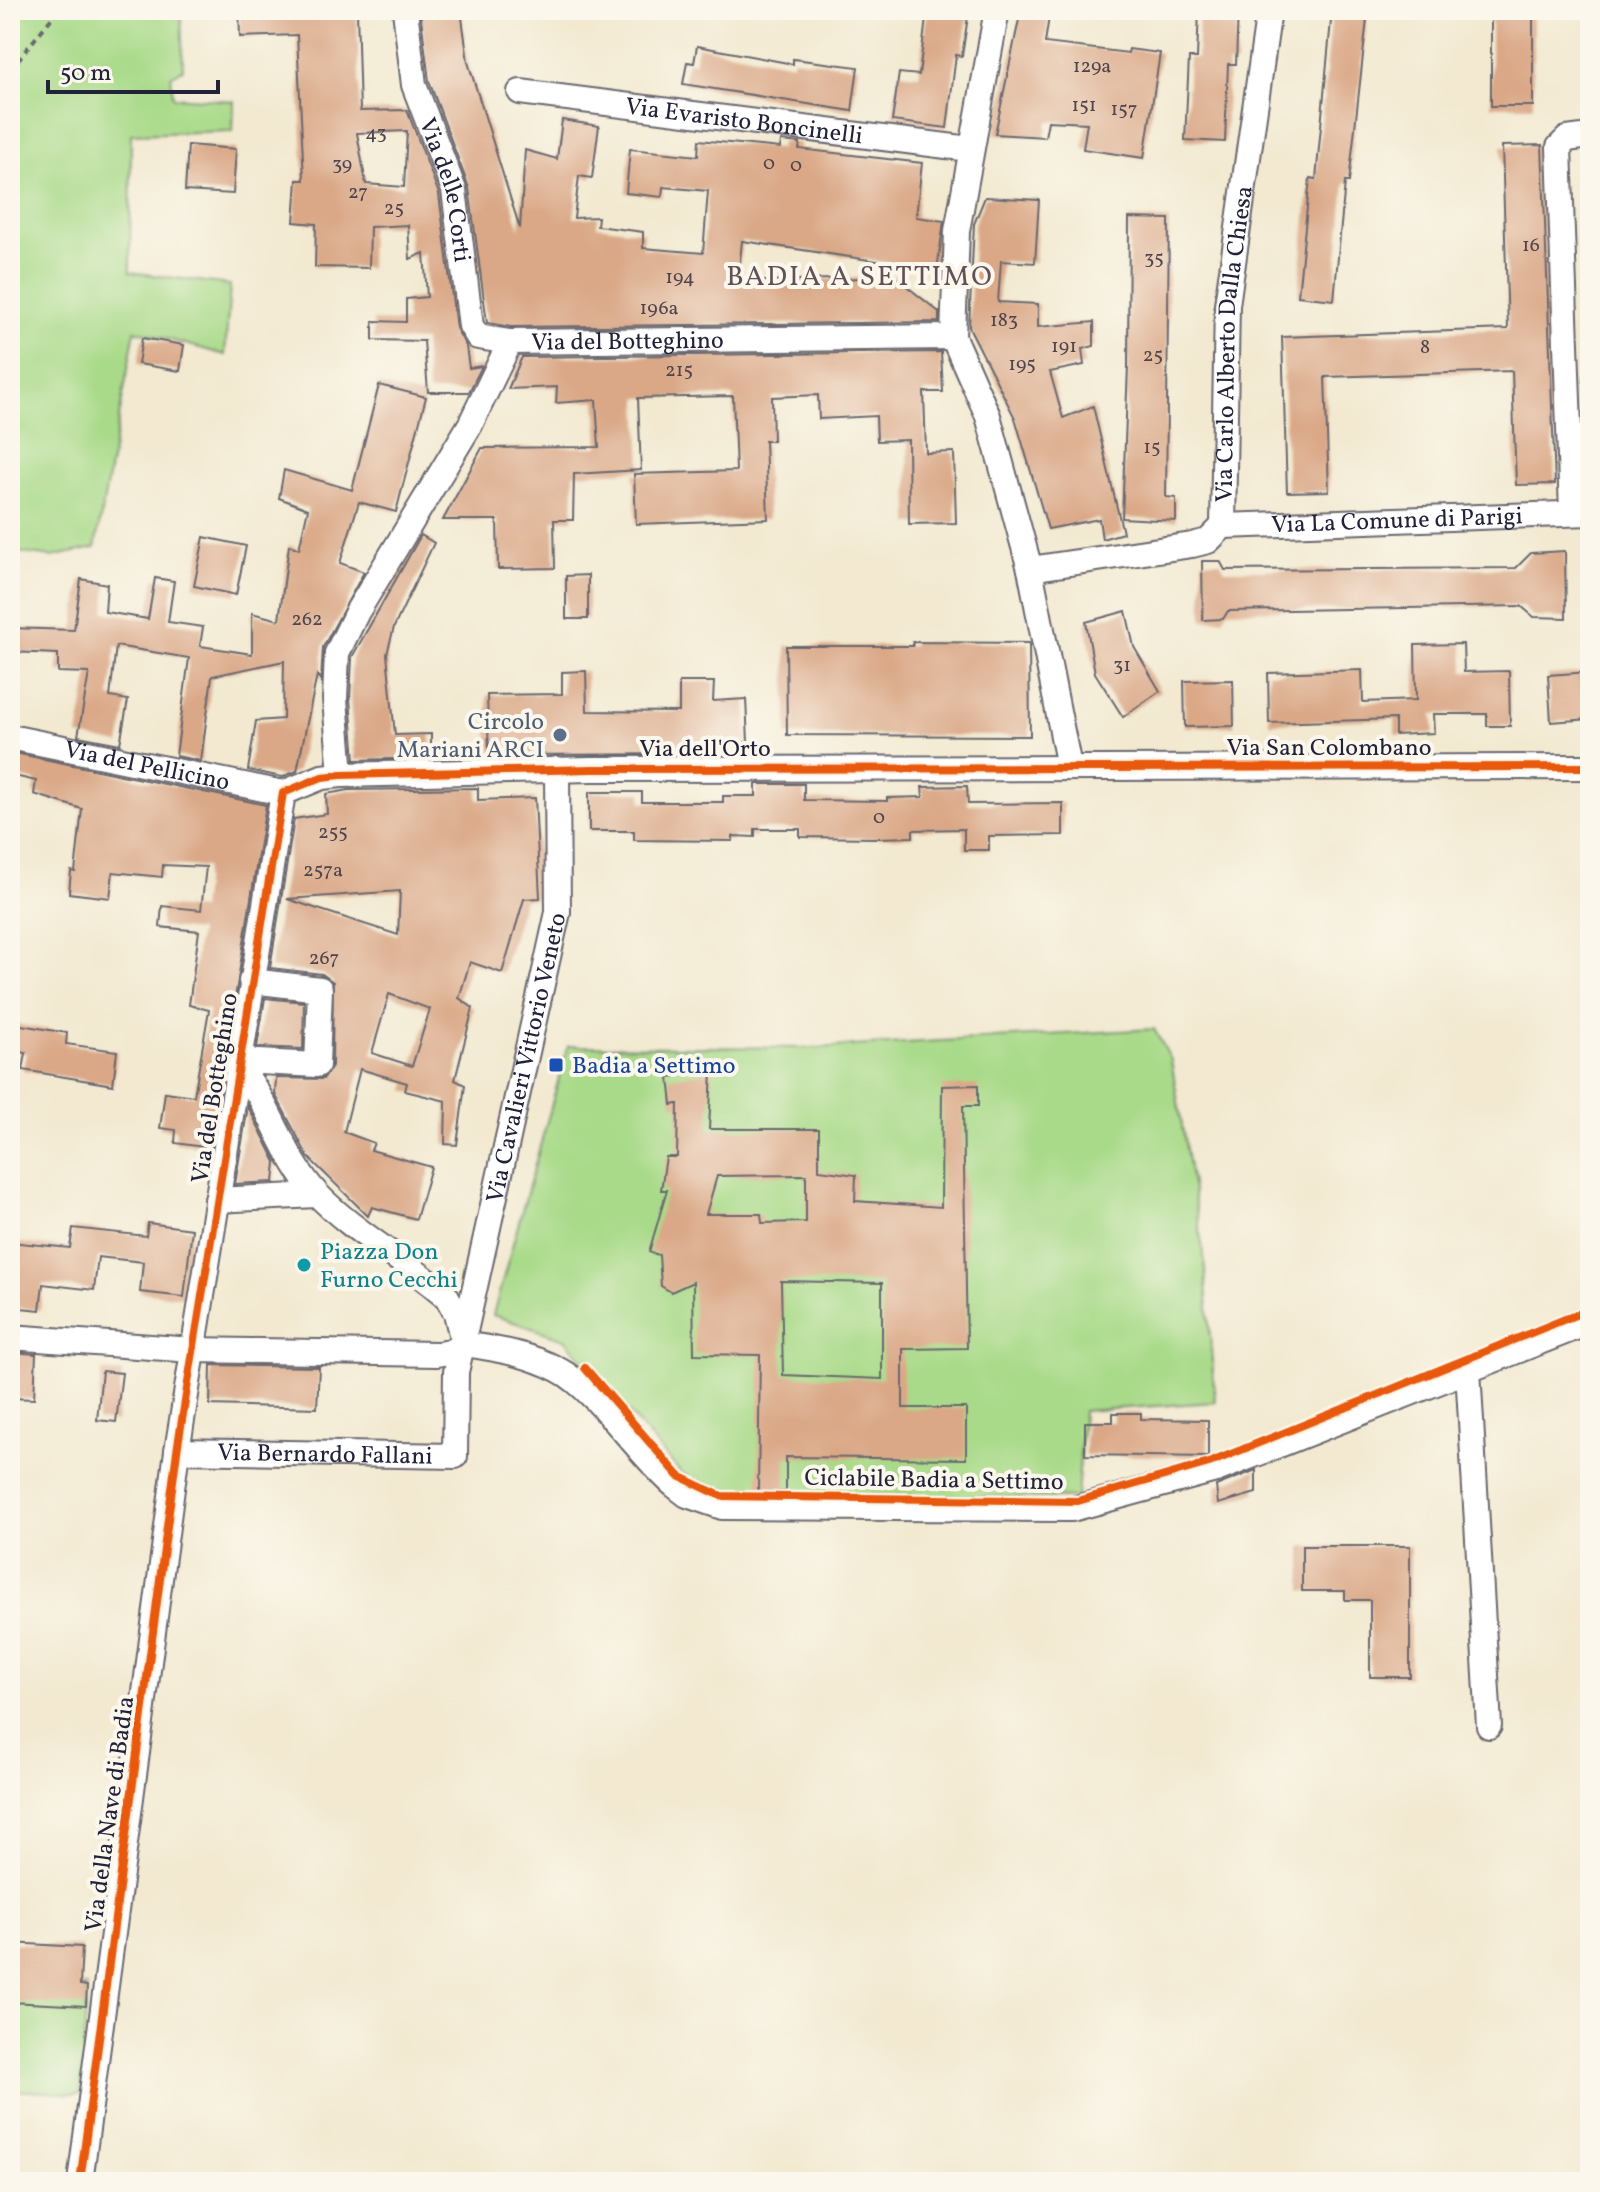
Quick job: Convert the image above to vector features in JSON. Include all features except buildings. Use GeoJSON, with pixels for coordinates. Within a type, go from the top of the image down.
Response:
{"type":"FeatureCollection","features":[{"type":"Feature","properties":{"kind":"street","name":"Via delle Corti"},"geometry":{"type":"LineString","coordinates":[[405,10],[414,85],[454,190],[471,326],[478,337],[510,342]]}},
{"type":"Feature","properties":{"kind":"street"},"geometry":{"type":"LineString","coordinates":[[997,10],[957,231],[953,337],[988,416],[1030,569],[1069,767]]}},
{"type":"Feature","properties":{"kind":"street","name":"Via Carlo Alberto Dalla Chiesa"},"geometry":{"type":"LineString","coordinates":[[1030,569],[1192,545],[1208,541],[1223,526],[1227,305],[1269,10]]}},
{"type":"Feature","properties":{"kind":"street","name":"Via Evaristo Boncinelli"},"geometry":{"type":"LineString","coordinates":[[520,92],[970,149]]}},
{"type":"Feature","properties":{"kind":"street","name":"Via La Comune di Parigi"},"geometry":{"type":"LineString","coordinates":[[1223,526],[1581,513],[1559,147],[1567,139],[1590,136]]}},
{"type":"Feature","properties":{"kind":"street","name":"Via del Botteghino"},"geometry":{"type":"LineString","coordinates":[[341,775],[335,699],[337,653],[357,612],[470,425],[510,342],[953,337]]}},
{"type":"Feature","properties":{"kind":"street","name":"Via del Pellicino"},"geometry":{"type":"LineString","coordinates":[[10,737],[283,793]]}},
{"type":"Feature","properties":{"kind":"street","name":"Via dell'Orto"},"geometry":{"type":"LineString","coordinates":[[341,775],[557,769],[1069,767]]}},
{"type":"Feature","properties":{"kind":"street","name":"Via San Colombano"},"geometry":{"type":"LineString","coordinates":[[1069,767],[1590,767]]}},
{"type":"Feature","properties":{"kind":"street","name":"Via Cavalieri Vittorio Veneto"},"geometry":{"type":"LineString","coordinates":[[464,1344],[558,912],[557,769]]}},
{"type":"Feature","properties":{"kind":"street"},"geometry":{"type":"LineString","coordinates":[[283,793],[322,777],[341,775]]}},
{"type":"Feature","properties":{"kind":"street","name":"Via del Botteghino"},"geometry":{"type":"LineString","coordinates":[[177,1451],[283,793]]}},
{"type":"Feature","properties":{"kind":"street","name":"Via del Botteghino"},"geometry":{"type":"LineString","coordinates":[[241,1064],[317,1065],[320,989],[251,981]]}},
{"type":"Feature","properties":{"kind":"street"},"geometry":{"type":"LineString","coordinates":[[241,1064],[283,1147],[317,1195],[447,1297],[456,1313],[464,1344]]}},
{"type":"Feature","properties":{"kind":"street"},"geometry":{"type":"LineString","coordinates":[[217,1200],[317,1195]]}},
{"type":"Feature","properties":{"kind":"street"},"geometry":{"type":"LineString","coordinates":[[10,1337],[193,1350],[437,1354],[450,1352],[464,1344],[505,1350],[561,1371],[584,1390],[662,1475],[687,1495],[722,1507],[1072,1509],[1216,1470],[1590,1322]]}},
{"type":"Feature","properties":{"kind":"street","name":"Via Bernardo Fallani"},"geometry":{"type":"LineString","coordinates":[[177,1451],[455,1456],[456,1372],[464,1344]]}},
{"type":"Feature","properties":{"kind":"street"},"geometry":{"type":"LineString","coordinates":[[1468,1370],[1489,1726]]}},
{"type":"Feature","properties":{"kind":"street","name":"Via della Nave di Badia"},"geometry":{"type":"LineString","coordinates":[[80,2182],[177,1451]]}},
{"type":"Feature","properties":{"kind":"path"},"geometry":{"type":"LineString","coordinates":[[10,70],[58,10]]}},
{"type":"Feature","properties":{"kind":"green space"},"geometry":{"type":"Polygon","coordinates":[[[10,10],[181,10],[183,69],[171,76],[173,97],[234,101],[233,131],[131,134],[130,272],[230,285],[225,355],[135,330],[95,548],[51,557],[10,551],[10,10]]]}},
{"type":"Feature","properties":{"kind":"green space"},"geometry":{"type":"Polygon","coordinates":[[[1154,1029],[1171,1060],[1204,1256],[1215,1402],[1083,1411],[1077,1498],[722,1493],[681,1473],[565,1339],[493,1315],[568,1046],[816,1048],[1154,1029]]]}},
{"type":"Feature","properties":{"kind":"green space"},"geometry":{"type":"Polygon","coordinates":[[[10,1982],[87,1986],[81,2094],[10,2090],[10,1982]]]}},
{"type":"Feature","properties":{"kind":"cycle path"},"geometry":{"type":"LineString","coordinates":[[80,2182],[177,1451],[283,793],[322,777],[341,775],[592,769],[1590,767]]}},
{"type":"Feature","properties":{"kind":"cycle path","name":"Ciclabile Badia a Settimo"},"geometry":{"type":"LineString","coordinates":[[585,1368],[679,1476],[721,1496],[1078,1501],[1209,1463],[1590,1309]]}},
{"type":"Feature","properties":{"kind":"place","name":"Circolo Mariani ARCI"},"geometry":{"type":"Point","coordinates":[560,735]}},
{"type":"Feature","properties":{"kind":"place","name":"Badia a Settimo"},"geometry":{"type":"Point","coordinates":[556,1065]}},
{"type":"Feature","properties":{"kind":"place","name":"Piazza Don Furno Cecchi"},"geometry":{"type":"Point","coordinates":[304,1265]}},
{"type":"Feature","properties":{"kind":"district","name":"BADIA A SETTIMO"},"geometry":{"type":"Point","coordinates":[860,275]}}]}
